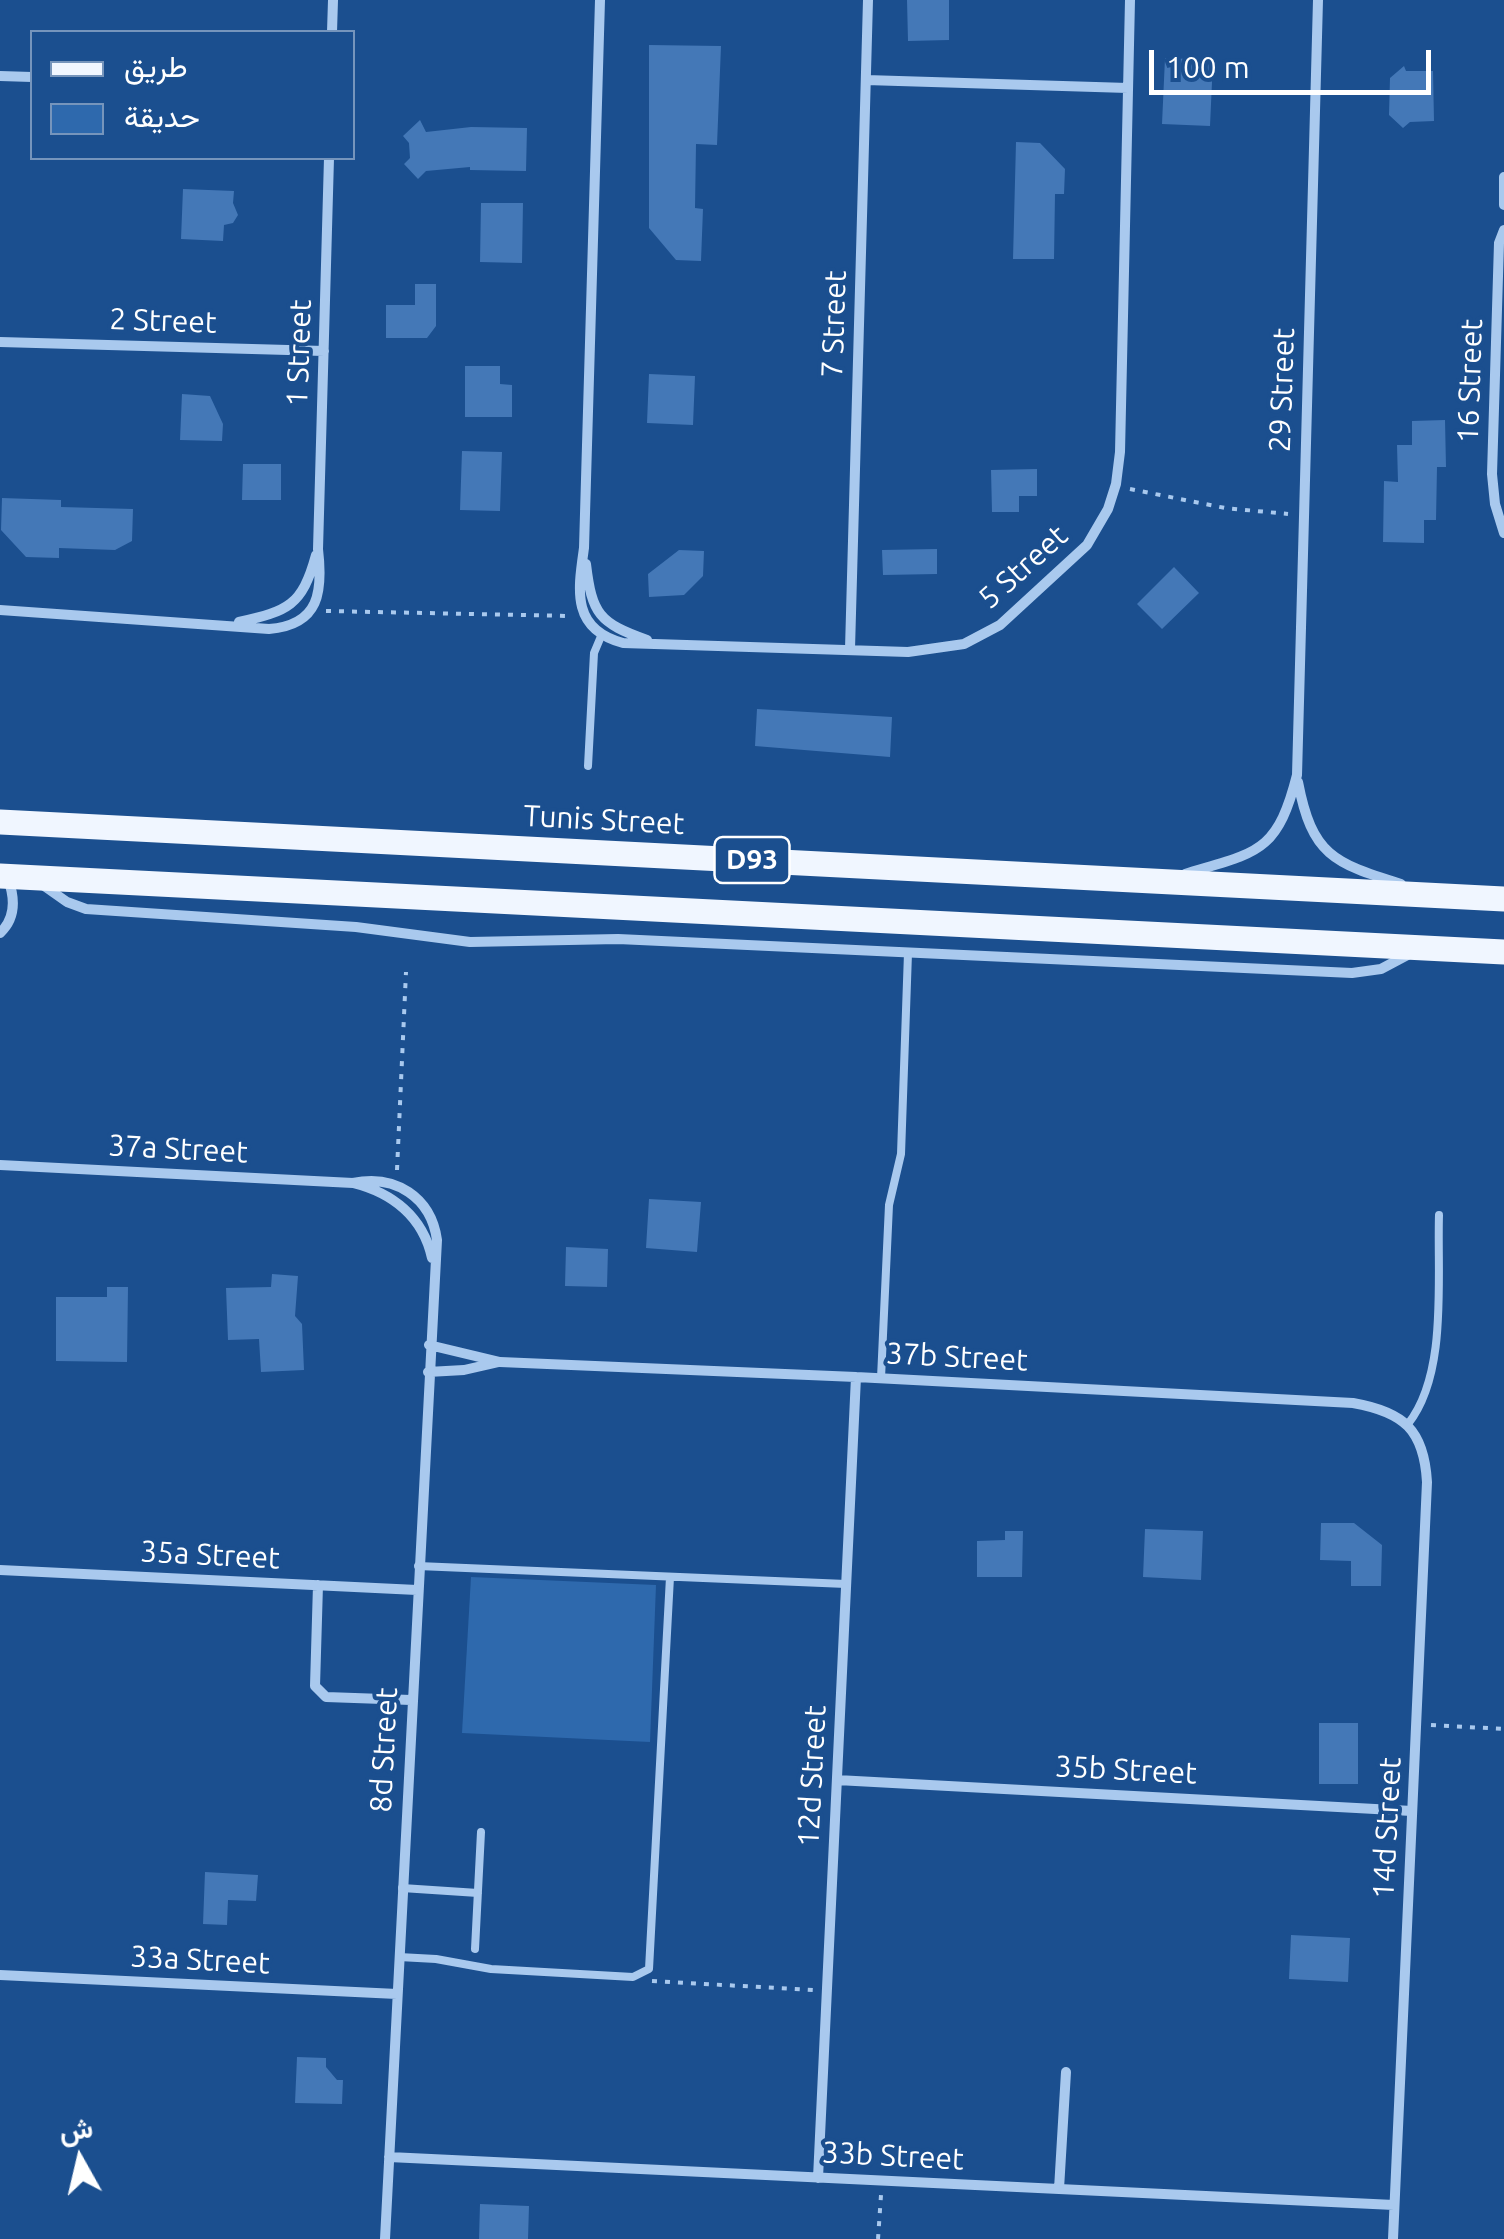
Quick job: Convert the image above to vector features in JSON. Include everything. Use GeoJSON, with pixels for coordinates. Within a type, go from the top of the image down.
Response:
{"type":"FeatureCollection","features":[{"type":"Feature","properties":{"kind":"main road","name":"Tunis Street"},"geometry":{"type":"LineString","coordinates":[[0,822],[1504,898]]}},
{"type":"Feature","properties":{"kind":"main road","name":"D93"},"geometry":{"type":"LineString","coordinates":[[4,876],[1504,952]]}},
{"type":"Feature","properties":{"kind":"street"},"geometry":{"type":"LineString","coordinates":[[332,30],[333,0]]}},
{"type":"Feature","properties":{"kind":"street","name":"5 Street"},"geometry":{"type":"LineString","coordinates":[[585,616],[578,591],[584,548],[600,0]]}},
{"type":"Feature","properties":{"kind":"street","name":"7 Street"},"geometry":{"type":"LineString","coordinates":[[850,650],[868,0]]}},
{"type":"Feature","properties":{"kind":"street","name":"5 Street"},"geometry":{"type":"LineString","coordinates":[[602,634],[623,643],[908,652],[946,649],[989,632],[1087,545],[1108,509],[1120,452],[1130,0]]}},
{"type":"Feature","properties":{"kind":"street","name":"29 Street"},"geometry":{"type":"LineString","coordinates":[[1164,881],[1249,854],[1267,842],[1288,812],[1297,775],[1319,2]]}},
{"type":"Feature","properties":{"kind":"street"},"geometry":{"type":"LineString","coordinates":[[0,76],[30,77]]}},
{"type":"Feature","properties":{"kind":"street"},"geometry":{"type":"LineString","coordinates":[[866,80],[1128,88]]}},
{"type":"Feature","properties":{"kind":"street","name":"1 Street"},"geometry":{"type":"LineString","coordinates":[[0,610],[278,628],[311,611],[321,585],[318,549],[329,160]]}},
{"type":"Feature","properties":{"kind":"street"},"geometry":{"type":"LineString","coordinates":[[1504,177],[1504,205]]}},
{"type":"Feature","properties":{"kind":"street","name":"16 Street"},"geometry":{"type":"LineString","coordinates":[[1504,230],[1500,243],[1492,474],[1504,534]]}},
{"type":"Feature","properties":{"kind":"street","name":"2 Street"},"geometry":{"type":"LineString","coordinates":[[0,342],[324,351]]}},
{"type":"Feature","properties":{"kind":"street","name":"5 Street"},"geometry":{"type":"LineString","coordinates":[[584,548],[591,597],[601,616],[618,629],[656,643]]}},
{"type":"Feature","properties":{"kind":"street","name":"1 Street"},"geometry":{"type":"LineString","coordinates":[[229,624],[268,617],[292,604],[309,580],[318,549]]}},
{"type":"Feature","properties":{"kind":"street"},"geometry":{"type":"LineString","coordinates":[[585,616],[602,634]]}},
{"type":"Feature","properties":{"kind":"street","name":"29 Street"},"geometry":{"type":"LineString","coordinates":[[1297,775],[1310,828],[1334,857],[1363,872],[1440,895]]}},
{"type":"Feature","properties":{"kind":"street"},"geometry":{"type":"LineString","coordinates":[[0,933],[12,913],[12,894],[4,876]]}},
{"type":"Feature","properties":{"kind":"street"},"geometry":{"type":"LineString","coordinates":[[35,879],[67,902],[105,911],[356,927],[470,942],[618,939],[1352,973],[1394,964],[1417,948]]}},
{"type":"Feature","properties":{"kind":"street","name":"37a Street"},"geometry":{"type":"LineString","coordinates":[[0,1165],[353,1184],[382,1192],[407,1210]]}},
{"type":"Feature","properties":{"kind":"street","name":"37a Street"},"geometry":{"type":"LineString","coordinates":[[353,1184],[375,1180],[396,1184]]}},
{"type":"Feature","properties":{"kind":"street","name":"8d Street"},"geometry":{"type":"LineString","coordinates":[[385,2239],[435,1228],[417,1197],[396,1184]]}},
{"type":"Feature","properties":{"kind":"street","name":"8d Street"},"geometry":{"type":"LineString","coordinates":[[407,1210],[424,1235],[434,1264]]}},
{"type":"Feature","properties":{"kind":"street","name":"37b Street"},"geometry":{"type":"LineString","coordinates":[[429,1345],[500,1362],[856,1376],[1354,1403],[1382,1410],[1408,1424]]}},
{"type":"Feature","properties":{"kind":"street","name":"37b Street"},"geometry":{"type":"LineString","coordinates":[[428,1372],[500,1362]]}},
{"type":"Feature","properties":{"kind":"street","name":"12d Street"},"geometry":{"type":"LineString","coordinates":[[818,2178],[856,1376]]}},
{"type":"Feature","properties":{"kind":"street","name":"14d Street"},"geometry":{"type":"LineString","coordinates":[[1393,2239],[1428,1482],[1423,1452],[1408,1424]]}},
{"type":"Feature","properties":{"kind":"street","name":"35a Street"},"geometry":{"type":"LineString","coordinates":[[0,1570],[417,1590]]}},
{"type":"Feature","properties":{"kind":"street"},"geometry":{"type":"LineString","coordinates":[[318,1585],[315,1686],[326,1698],[411,1700]]}},
{"type":"Feature","properties":{"kind":"street","name":"35b Street"},"geometry":{"type":"LineString","coordinates":[[837,1780],[1412,1811]]}},
{"type":"Feature","properties":{"kind":"street","name":"33a Street"},"geometry":{"type":"LineString","coordinates":[[0,1975],[397,1994]]}},
{"type":"Feature","properties":{"kind":"street"},"geometry":{"type":"LineString","coordinates":[[1059,2189],[1066,2072]]}},
{"type":"Feature","properties":{"kind":"street","name":"33b Street"},"geometry":{"type":"LineString","coordinates":[[389,2157],[1394,2205]]}},
{"type":"Feature","properties":{"kind":"lane"},"geometry":{"type":"LineString","coordinates":[[588,766],[594,653],[602,634]]}},
{"type":"Feature","properties":{"kind":"lane"},"geometry":{"type":"LineString","coordinates":[[882,1378],[890,1205],[901,1154],[908,953]]}},
{"type":"Feature","properties":{"kind":"lane"},"geometry":{"type":"LineString","coordinates":[[1408,1424],[1425,1398],[1434,1370],[1439,1215]]}},
{"type":"Feature","properties":{"kind":"lane"},"geometry":{"type":"LineString","coordinates":[[418,1566],[846,1584]]}},
{"type":"Feature","properties":{"kind":"lane"},"geometry":{"type":"LineString","coordinates":[[399,1957],[491,1969],[633,1977],[645,1974],[652,1964],[670,1577]]}},
{"type":"Feature","properties":{"kind":"lane"},"geometry":{"type":"LineString","coordinates":[[475,1949],[481,1832]]}},
{"type":"Feature","properties":{"kind":"lane"},"geometry":{"type":"LineString","coordinates":[[402,1888],[478,1892]]}},
{"type":"Feature","properties":{"kind":"path"},"geometry":{"type":"LineString","coordinates":[[1116,484],[1141,493],[1225,508],[1304,516]]}},
{"type":"Feature","properties":{"kind":"path"},"geometry":{"type":"LineString","coordinates":[[311,611],[585,616]]}},
{"type":"Feature","properties":{"kind":"path"},"geometry":{"type":"LineString","coordinates":[[396,1184],[406,972]]}},
{"type":"Feature","properties":{"kind":"path"},"geometry":{"type":"LineString","coordinates":[[1416,1725],[1504,1730]]}},
{"type":"Feature","properties":{"kind":"path"},"geometry":{"type":"LineString","coordinates":[[633,1977],[656,1982],[826,1990]]}},
{"type":"Feature","properties":{"kind":"path"},"geometry":{"type":"LineString","coordinates":[[878,2239],[882,2180]]}},
{"type":"Feature","properties":{"kind":"green space"},"geometry":{"type":"Polygon","coordinates":[[[471,1577],[656,1585],[650,1742],[462,1733],[471,1577]]]}},
{"type":"Feature","properties":{"kind":"building"},"geometry":{"type":"Polygon","coordinates":[[[907,0],[949,0],[949,40],[908,41],[907,0]]]}},
{"type":"Feature","properties":{"kind":"building"},"geometry":{"type":"Polygon","coordinates":[[[649,45],[721,46],[717,145],[696,144],[695,208],[703,209],[701,261],[676,260],[649,228],[649,45]]]}},
{"type":"Feature","properties":{"kind":"building"},"geometry":{"type":"Polygon","coordinates":[[[1165,58],[1213,60],[1210,126],[1162,124],[1165,58]]]}},
{"type":"Feature","properties":{"kind":"building"},"geometry":{"type":"Polygon","coordinates":[[[1404,66],[1406,71],[1433,71],[1434,121],[1410,122],[1403,128],[1389,115],[1390,78],[1404,66]]]}},
{"type":"Feature","properties":{"kind":"building"},"geometry":{"type":"Polygon","coordinates":[[[420,120],[426,132],[471,127],[527,128],[526,171],[470,167],[426,171],[418,179],[404,164],[410,158],[409,143],[403,136],[420,120]]]}},
{"type":"Feature","properties":{"kind":"building"},"geometry":{"type":"Polygon","coordinates":[[[1016,142],[1040,143],[1065,169],[1064,194],[1055,194],[1054,259],[1013,259],[1016,142]]]}},
{"type":"Feature","properties":{"kind":"building"},"geometry":{"type":"Polygon","coordinates":[[[183,189],[234,191],[238,215],[233,223],[224,225],[223,241],[181,239],[183,189]]]}},
{"type":"Feature","properties":{"kind":"building"},"geometry":{"type":"Polygon","coordinates":[[[481,203],[523,203],[522,263],[480,262],[481,203]]]}},
{"type":"Feature","properties":{"kind":"building"},"geometry":{"type":"Polygon","coordinates":[[[415,284],[436,284],[436,326],[427,338],[386,338],[386,305],[415,305],[415,284]]]}},
{"type":"Feature","properties":{"kind":"building"},"geometry":{"type":"Polygon","coordinates":[[[465,366],[500,366],[500,384],[512,385],[512,417],[465,417],[465,366]]]}},
{"type":"Feature","properties":{"kind":"building"},"geometry":{"type":"Polygon","coordinates":[[[649,374],[695,376],[693,425],[647,423],[649,374]]]}},
{"type":"Feature","properties":{"kind":"building"},"geometry":{"type":"Polygon","coordinates":[[[182,394],[210,396],[223,424],[222,441],[180,440],[182,394]]]}},
{"type":"Feature","properties":{"kind":"building"},"geometry":{"type":"Polygon","coordinates":[[[1445,420],[1446,467],[1437,467],[1436,520],[1424,520],[1424,543],[1383,542],[1384,481],[1398,482],[1397,445],[1412,445],[1412,421],[1445,420]]]}},
{"type":"Feature","properties":{"kind":"building"},"geometry":{"type":"Polygon","coordinates":[[[462,451],[502,452],[500,511],[460,510],[462,451]]]}},
{"type":"Feature","properties":{"kind":"building"},"geometry":{"type":"Polygon","coordinates":[[[243,464],[281,464],[281,500],[242,500],[243,464]]]}},
{"type":"Feature","properties":{"kind":"building"},"geometry":{"type":"Polygon","coordinates":[[[1037,469],[1037,496],[1019,496],[1019,512],[992,512],[991,470],[1037,469]]]}},
{"type":"Feature","properties":{"kind":"building"},"geometry":{"type":"Polygon","coordinates":[[[2,498],[61,500],[61,507],[133,509],[132,541],[115,550],[59,548],[59,558],[26,557],[1,530],[2,498]]]}},
{"type":"Feature","properties":{"kind":"building"},"geometry":{"type":"Polygon","coordinates":[[[937,549],[937,574],[883,575],[882,550],[937,549]]]}},
{"type":"Feature","properties":{"kind":"building"},"geometry":{"type":"Polygon","coordinates":[[[679,550],[704,551],[703,576],[684,595],[649,597],[648,574],[679,550]]]}},
{"type":"Feature","properties":{"kind":"building"},"geometry":{"type":"Polygon","coordinates":[[[1174,567],[1199,593],[1162,629],[1137,604],[1174,567]]]}},
{"type":"Feature","properties":{"kind":"building"},"geometry":{"type":"Polygon","coordinates":[[[757,709],[892,717],[890,757],[755,746],[757,709]]]}},
{"type":"Feature","properties":{"kind":"building"},"geometry":{"type":"Polygon","coordinates":[[[649,1199],[701,1202],[697,1252],[646,1248],[649,1199]]]}},
{"type":"Feature","properties":{"kind":"building"},"geometry":{"type":"Polygon","coordinates":[[[566,1247],[608,1249],[607,1287],[565,1286],[566,1247]]]}},
{"type":"Feature","properties":{"kind":"building"},"geometry":{"type":"Polygon","coordinates":[[[272,1274],[298,1276],[295,1316],[302,1324],[304,1370],[261,1372],[259,1339],[228,1340],[226,1288],[271,1287],[272,1274]]]}},
{"type":"Feature","properties":{"kind":"building"},"geometry":{"type":"Polygon","coordinates":[[[107,1287],[128,1287],[127,1362],[56,1361],[56,1297],[107,1297],[107,1287]]]}},
{"type":"Feature","properties":{"kind":"building"},"geometry":{"type":"Polygon","coordinates":[[[1321,1523],[1354,1523],[1382,1545],[1381,1586],[1351,1586],[1351,1561],[1320,1560],[1321,1523]]]}},
{"type":"Feature","properties":{"kind":"building"},"geometry":{"type":"Polygon","coordinates":[[[1145,1529],[1203,1531],[1201,1580],[1143,1577],[1145,1529]]]}},
{"type":"Feature","properties":{"kind":"building"},"geometry":{"type":"Polygon","coordinates":[[[1005,1531],[1023,1531],[1022,1577],[977,1577],[977,1541],[1005,1540],[1005,1531]]]}},
{"type":"Feature","properties":{"kind":"building"},"geometry":{"type":"Polygon","coordinates":[[[1319,1723],[1358,1723],[1358,1784],[1319,1784],[1319,1723]]]}},
{"type":"Feature","properties":{"kind":"building"},"geometry":{"type":"Polygon","coordinates":[[[205,1872],[258,1875],[256,1901],[228,1900],[227,1925],[203,1924],[205,1872]]]}},
{"type":"Feature","properties":{"kind":"building"},"geometry":{"type":"Polygon","coordinates":[[[1291,1935],[1350,1938],[1348,1982],[1289,1979],[1291,1935]]]}},
{"type":"Feature","properties":{"kind":"building"},"geometry":{"type":"Polygon","coordinates":[[[297,2057],[326,2058],[326,2067],[337,2080],[343,2080],[342,2104],[295,2103],[297,2057]]]}},
{"type":"Feature","properties":{"kind":"building"},"geometry":{"type":"Polygon","coordinates":[[[480,2204],[529,2206],[528,2239],[479,2239],[480,2204]]]}}]}
